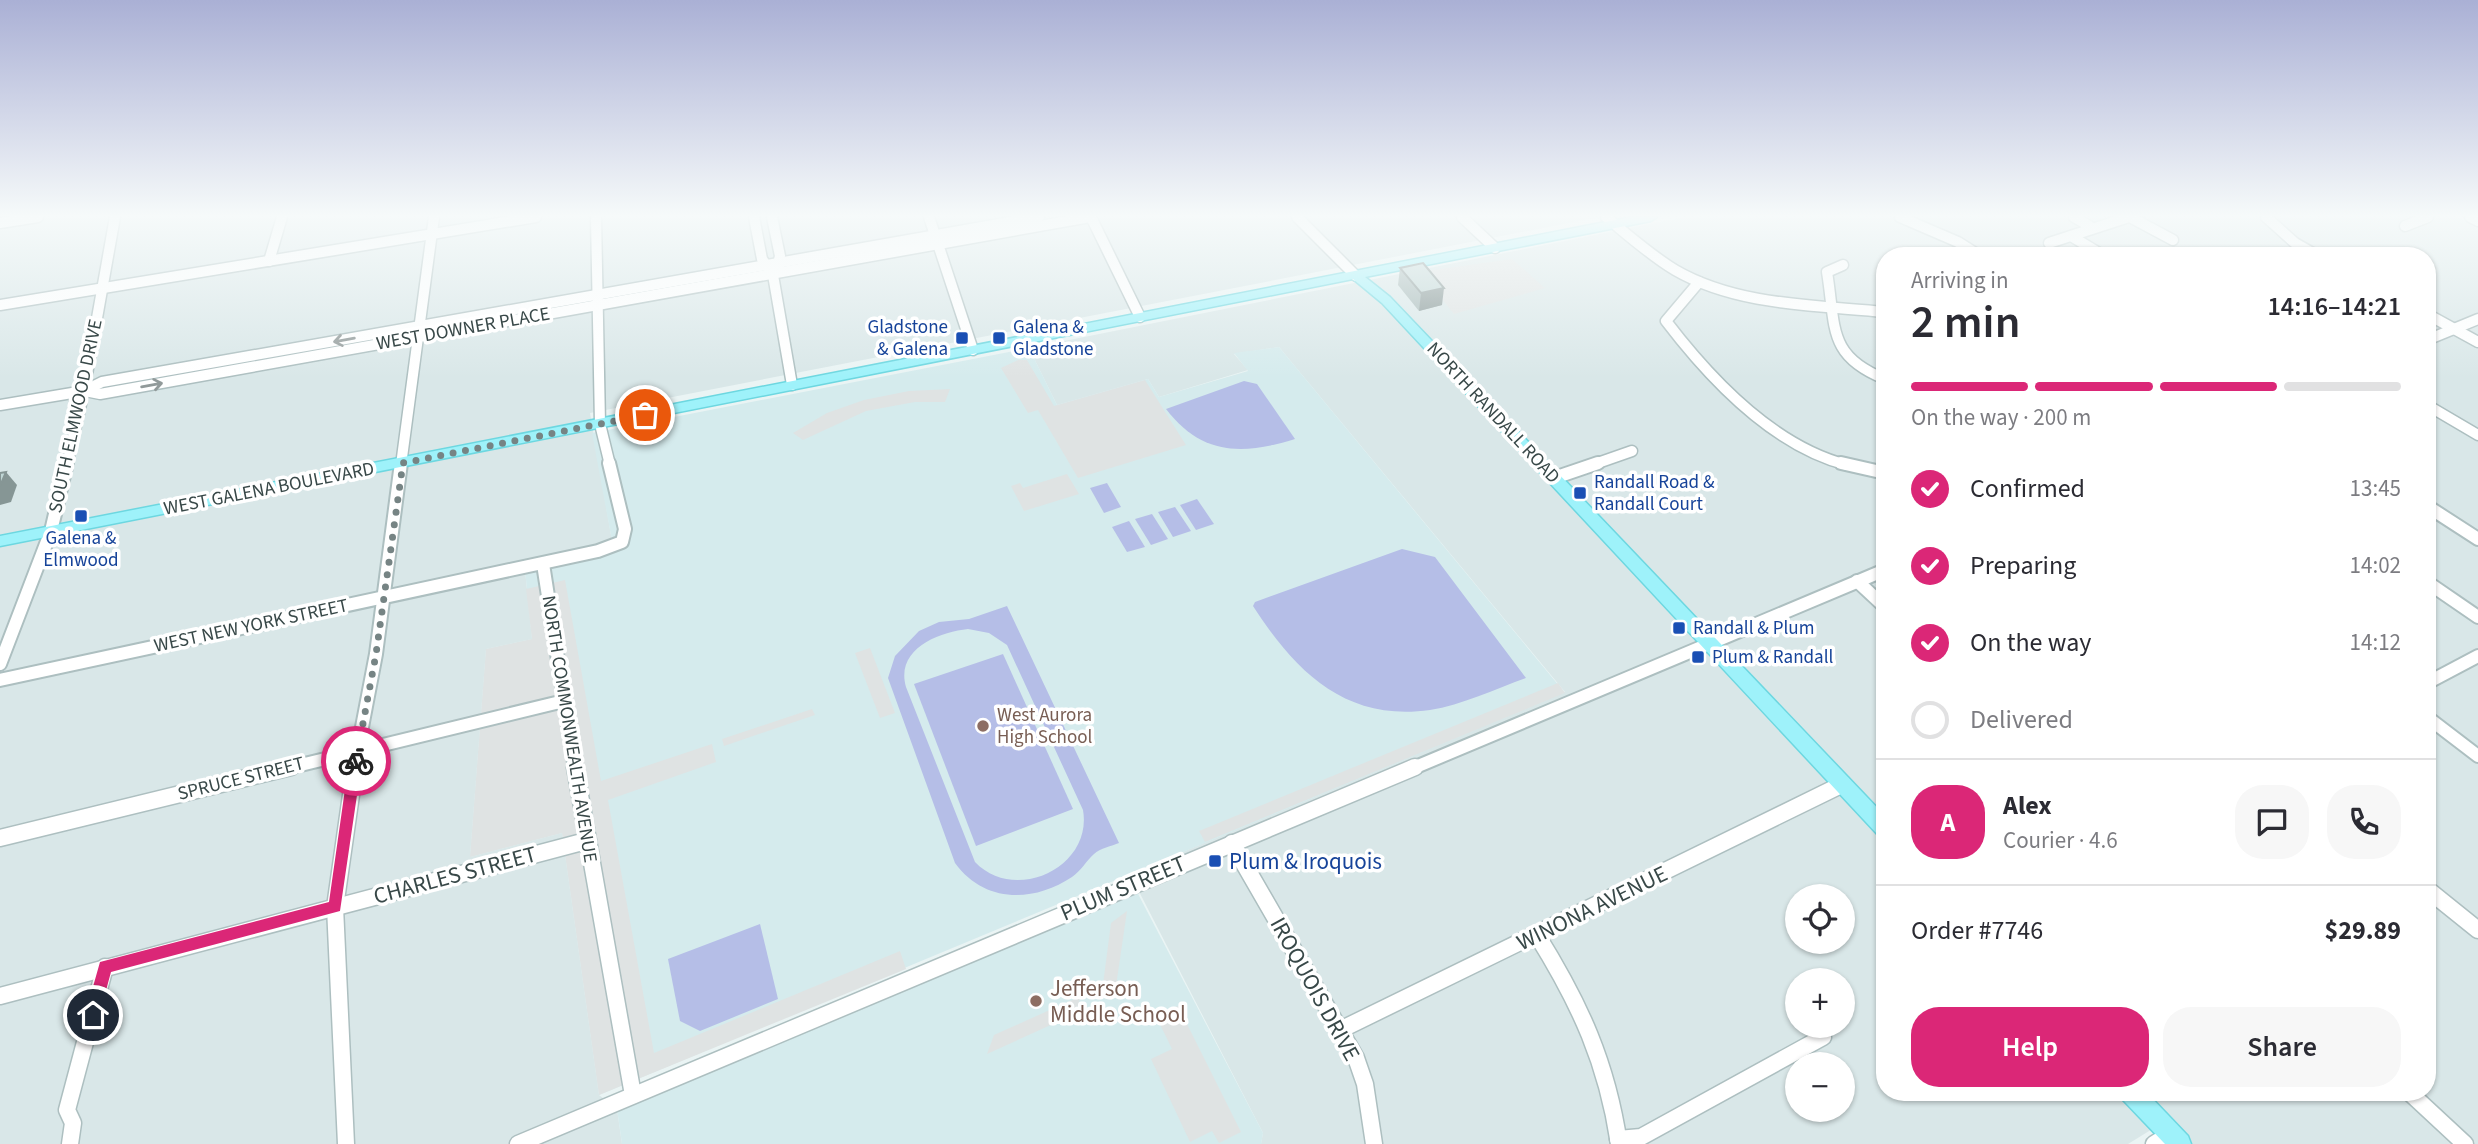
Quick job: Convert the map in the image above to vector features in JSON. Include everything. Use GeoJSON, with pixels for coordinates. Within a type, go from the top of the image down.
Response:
{"type":"FeatureCollection","features":[{"type":"Feature","properties":{"kind":"main road","name":"WEST GALENA BOULEVARD"},"geometry":{"type":"LineString","coordinates":[[0,541],[1384,270]]}},
{"type":"Feature","properties":{"kind":"main road","name":"NORTH RANDALL ROAD"},"geometry":{"type":"LineString","coordinates":[[1356,276],[1386,300],[1876,819]]}},
{"type":"Feature","properties":{"kind":"main road"},"geometry":{"type":"LineString","coordinates":[[2138,1101],[2168,1140]]}},
{"type":"Feature","properties":{"kind":"street","name":"SOUTH ELMWOOD DRIVE"},"geometry":{"type":"LineString","coordinates":[[0,664],[51,531],[84,391],[106,270]]}},
{"type":"Feature","properties":{"kind":"street"},"geometry":{"type":"LineString","coordinates":[[0,305],[211,270]]}},
{"type":"Feature","properties":{"kind":"street"},"geometry":{"type":"LineString","coordinates":[[346,1144],[335,907],[357,751],[376,654],[428,270]]}},
{"type":"Feature","properties":{"kind":"street"},"geometry":{"type":"LineString","coordinates":[[542,564],[612,547],[625,536],[618,492],[600,424],[598,270]]}},
{"type":"Feature","properties":{"kind":"street","name":"WEST DOWNER PLACE"},"geometry":{"type":"LineString","coordinates":[[0,405],[84,391],[100,394],[420,332],[768,270]]}},
{"type":"Feature","properties":{"kind":"street"},"geometry":{"type":"LineString","coordinates":[[770,270],[792,385]]}},
{"type":"Feature","properties":{"kind":"street"},"geometry":{"type":"LineString","coordinates":[[946,270],[973,350]]}},
{"type":"Feature","properties":{"kind":"street"},"geometry":{"type":"LineString","coordinates":[[1117,270],[1140,317]]}},
{"type":"Feature","properties":{"kind":"street"},"geometry":{"type":"LineString","coordinates":[[1350,270],[1356,276]]}},
{"type":"Feature","properties":{"kind":"street"},"geometry":{"type":"LineString","coordinates":[[1676,270],[1699,282],[1740,295],[1876,311]]}},
{"type":"Feature","properties":{"kind":"street"},"geometry":{"type":"LineString","coordinates":[[1831,270],[1827,272],[1840,348],[1860,369],[1876,375]]}},
{"type":"Feature","properties":{"kind":"street"},"geometry":{"type":"LineString","coordinates":[[1699,282],[1666,321],[1689,354],[1781,434],[1824,457],[1876,471]]}},
{"type":"Feature","properties":{"kind":"street"},"geometry":{"type":"LineString","coordinates":[[2436,319],[2478,342]]}},
{"type":"Feature","properties":{"kind":"street"},"geometry":{"type":"LineString","coordinates":[[2436,336],[2478,319]]}},
{"type":"Feature","properties":{"kind":"street"},"geometry":{"type":"LineString","coordinates":[[2436,410],[2478,435]]}},
{"type":"Feature","properties":{"kind":"street"},"geometry":{"type":"LineString","coordinates":[[1554,478],[1632,451]]}},
{"type":"Feature","properties":{"kind":"street"},"geometry":{"type":"LineString","coordinates":[[2436,512],[2478,539]]}},
{"type":"Feature","properties":{"kind":"street","name":"WEST NEW YORK STREET"},"geometry":{"type":"LineString","coordinates":[[0,680],[542,564]]}},
{"type":"Feature","properties":{"kind":"street","name":"NORTH COMMONWEALTH AVENUE"},"geometry":{"type":"LineString","coordinates":[[542,564],[586,841],[633,1095]]}},
{"type":"Feature","properties":{"kind":"street","name":"PLUM STREET"},"geometry":{"type":"LineString","coordinates":[[518,1144],[1876,574]]}},
{"type":"Feature","properties":{"kind":"street"},"geometry":{"type":"LineString","coordinates":[[1857,582],[1876,599]]}},
{"type":"Feature","properties":{"kind":"street"},"geometry":{"type":"LineString","coordinates":[[2436,588],[2478,617]]}},
{"type":"Feature","properties":{"kind":"street"},"geometry":{"type":"LineString","coordinates":[[2436,678],[2478,656]]}},
{"type":"Feature","properties":{"kind":"street","name":"SPRUCE STREET"},"geometry":{"type":"LineString","coordinates":[[0,838],[564,701]]}},
{"type":"Feature","properties":{"kind":"street"},"geometry":{"type":"LineString","coordinates":[[2436,725],[2478,756]]}},
{"type":"Feature","properties":{"kind":"street","name":"WINONA AVENUE"},"geometry":{"type":"LineString","coordinates":[[1340,1030],[1843,784]]}},
{"type":"Feature","properties":{"kind":"street","name":"CHARLES STREET"},"geometry":{"type":"LineString","coordinates":[[0,996],[586,841]]}},
{"type":"Feature","properties":{"kind":"street","name":"IROQUOIS DRIVE"},"geometry":{"type":"LineString","coordinates":[[1233,843],[1356,1058],[1365,1084],[1374,1144]]}},
{"type":"Feature","properties":{"kind":"street"},"geometry":{"type":"LineString","coordinates":[[2436,896],[2478,930]]}},
{"type":"Feature","properties":{"kind":"street"},"geometry":{"type":"LineString","coordinates":[[1537,935],[1589,1025],[1608,1082],[1619,1141],[1641,1137],[1821,1038]]}},
{"type":"Feature","properties":{"kind":"street"},"geometry":{"type":"LineString","coordinates":[[70,1144],[73,1123],[68,1111],[105,967]]}},
{"type":"Feature","properties":{"kind":"street"},"geometry":{"type":"LineString","coordinates":[[2419,1101],[2465,1144]]}},
{"type":"Feature","properties":{"kind":"shaded area"},"geometry":{"type":"Polygon","coordinates":[[[0,270],[1325,270],[590,413],[612,541],[524,560],[532,639],[486,649],[470,857],[562,833],[599,1095],[617,1109],[622,1144],[0,1144],[0,270]]]}},
{"type":"Feature","properties":{"kind":"shaded area"},"geometry":{"type":"Polygon","coordinates":[[[1418,270],[1876,270],[1876,1101],[2436,1101],[2436,270],[2478,270],[2478,1144],[2190,1144],[2167,1120],[2128,1144],[1261,1144],[1263,1133],[1130,874],[1565,692],[1279,347],[1234,354],[1248,370],[1159,397],[1148,379],[1057,405],[1029,348],[1418,270]]]}},
{"type":"Feature","properties":{"kind":"shaded area"},"geometry":{"type":"Polygon","coordinates":[[[1525,270],[1545,288],[1454,314],[1420,272],[1525,270]]]}},
{"type":"Feature","properties":{"kind":"shaded area","name":"West Aurora High School"},"geometry":{"type":"Polygon","coordinates":[[[1279,347],[1565,693],[599,1095],[562,833],[470,857],[486,649],[532,639],[524,560],[612,541],[592,433],[1029,348],[1057,405],[1148,379],[1159,397],[1248,371],[1234,353],[1279,347]]]}},
{"type":"Feature","properties":{"kind":"shaded area"},"geometry":{"type":"Polygon","coordinates":[[[1018,360],[1027,360],[1054,406],[1145,380],[1186,445],[1078,478],[1038,410],[1028,413],[1001,368],[1018,360]]]}},
{"type":"Feature","properties":{"kind":"shaded area"},"geometry":{"type":"Polygon","coordinates":[[[1244,381],[1257,384],[1295,439],[1258,448],[1224,448],[1194,436],[1166,409],[1244,381]]]}},
{"type":"Feature","properties":{"kind":"shaded area"},"geometry":{"type":"Polygon","coordinates":[[[950,389],[945,402],[915,402],[866,411],[803,440],[793,433],[827,413],[864,400],[909,391],[950,389]]]}},
{"type":"Feature","properties":{"kind":"shaded area"},"geometry":{"type":"Polygon","coordinates":[[[1067,474],[1079,494],[1024,511],[1011,486],[1020,483],[1023,488],[1067,474]]]}},
{"type":"Feature","properties":{"kind":"shaded area"},"geometry":{"type":"Polygon","coordinates":[[[1107,483],[1121,507],[1104,513],[1090,488],[1107,483]]]}},
{"type":"Feature","properties":{"kind":"shaded area"},"geometry":{"type":"Polygon","coordinates":[[[1197,499],[1214,524],[1196,530],[1180,505],[1197,499]]]}},
{"type":"Feature","properties":{"kind":"shaded area"},"geometry":{"type":"Polygon","coordinates":[[[1175,507],[1191,531],[1173,537],[1158,512],[1175,507]]]}},
{"type":"Feature","properties":{"kind":"shaded area"},"geometry":{"type":"Polygon","coordinates":[[[1152,514],[1168,539],[1151,545],[1135,519],[1152,514]]]}},
{"type":"Feature","properties":{"kind":"shaded area"},"geometry":{"type":"Polygon","coordinates":[[[1129,521],[1145,547],[1127,552],[1112,527],[1129,521]]]}},
{"type":"Feature","properties":{"kind":"shaded area"},"geometry":{"type":"Polygon","coordinates":[[[1402,549],[1435,557],[1526,678],[1442,708],[1400,712],[1372,708],[1348,700],[1305,671],[1269,630],[1253,606],[1255,602],[1402,549]]]}},
{"type":"Feature","properties":{"kind":"shaded area"},"geometry":{"type":"Polygon","coordinates":[[[565,580],[601,781],[712,744],[716,762],[608,800],[654,1053],[900,951],[906,969],[599,1095],[562,833],[470,857],[486,649],[532,639],[526,589],[565,580]]]}},
{"type":"Feature","properties":{"kind":"shaded area"},"geometry":{"type":"Polygon","coordinates":[[[1007,606],[1119,843],[1097,852],[1078,872],[1057,886],[1025,895],[994,892],[980,886],[955,863],[888,678],[895,656],[919,631],[939,622],[969,619],[1007,606]],[[968,629],[945,634],[922,645],[907,662],[904,674],[906,687],[975,862],[992,874],[1010,880],[1029,879],[1048,873],[1064,863],[1076,848],[1083,830],[1083,810],[1007,645],[989,633],[968,629]]]}},
{"type":"Feature","properties":{"kind":"shaded area"},"geometry":{"type":"Polygon","coordinates":[[[870,648],[895,713],[880,718],[855,653],[870,648]]]}},
{"type":"Feature","properties":{"kind":"shaded area"},"geometry":{"type":"Polygon","coordinates":[[[1003,654],[1073,809],[976,846],[914,684],[1003,654]]]}},
{"type":"Feature","properties":{"kind":"shaded area"},"geometry":{"type":"Polygon","coordinates":[[[1558,683],[1565,693],[1205,842],[1199,831],[1558,683]]]}},
{"type":"Feature","properties":{"kind":"shaded area"},"geometry":{"type":"Polygon","coordinates":[[[812,709],[815,715],[724,746],[722,739],[812,709]]]}},
{"type":"Feature","properties":{"kind":"shaded area","name":"Jefferson Middle School"},"geometry":{"type":"Polygon","coordinates":[[[1137,892],[1263,1133],[1261,1144],[622,1144],[617,1109],[1137,892]]]}},
{"type":"Feature","properties":{"kind":"shaded area"},"geometry":{"type":"Polygon","coordinates":[[[1127,911],[1116,986],[1102,992],[1111,923],[1127,911]]]}},
{"type":"Feature","properties":{"kind":"shaded area"},"geometry":{"type":"Polygon","coordinates":[[[760,924],[778,999],[700,1031],[680,1021],[668,959],[760,924]]]}},
{"type":"Feature","properties":{"kind":"shaded area"},"geometry":{"type":"Polygon","coordinates":[[[1081,996],[1075,1014],[987,1054],[994,1035],[1081,996]]]}},
{"type":"Feature","properties":{"kind":"shaded area"},"geometry":{"type":"Polygon","coordinates":[[[1178,1006],[1241,1132],[1219,1143],[1212,1131],[1190,1142],[1151,1059],[1172,1049],[1156,1016],[1178,1006]]]}},
{"type":"Feature","properties":{"kind":"building"},"geometry":{"type":"Polygon","coordinates":[[[1402,270],[1429,270],[1444,288],[1421,293],[1402,270]]]}},
{"type":"Feature","properties":{"kind":"building"},"geometry":{"type":"Polygon","coordinates":[[[6,472],[0,486],[0,473],[6,472]]]}},
{"type":"Feature","properties":{"kind":"way so far"},"geometry":{"type":"LineString","coordinates":[[356,761],[376,654],[403,463],[645,415]]}},
{"type":"Feature","properties":{"kind":"place","name":"Gladstone & Galena"},"geometry":{"type":"Point","coordinates":[962,338]}},
{"type":"Feature","properties":{"kind":"place","name":"Galena & Gladstone"},"geometry":{"type":"Point","coordinates":[999,338]}},
{"type":"Feature","properties":{"kind":"place","name":"Randall Road & Randall Court"},"geometry":{"type":"Point","coordinates":[1580,493]}},
{"type":"Feature","properties":{"kind":"place","name":"Galena & Elmwood"},"geometry":{"type":"Point","coordinates":[81,516]}},
{"type":"Feature","properties":{"kind":"place","name":"Randall & Plum"},"geometry":{"type":"Point","coordinates":[1679,628]}},
{"type":"Feature","properties":{"kind":"place","name":"Plum & Randall"},"geometry":{"type":"Point","coordinates":[1698,657]}},
{"type":"Feature","properties":{"kind":"place","name":"West Aurora High School"},"geometry":{"type":"Point","coordinates":[983,726]}},
{"type":"Feature","properties":{"kind":"place","name":"Plum & Iroquois"},"geometry":{"type":"Point","coordinates":[1215,861]}},
{"type":"Feature","properties":{"kind":"place","name":"Jefferson Middle School"},"geometry":{"type":"Point","coordinates":[1036,1001]}},
{"type":"Feature","properties":{"kind":"route"},"geometry":{"type":"LineString","coordinates":[[93,1015],[105,967],[335,907],[356,761]]}}]}
